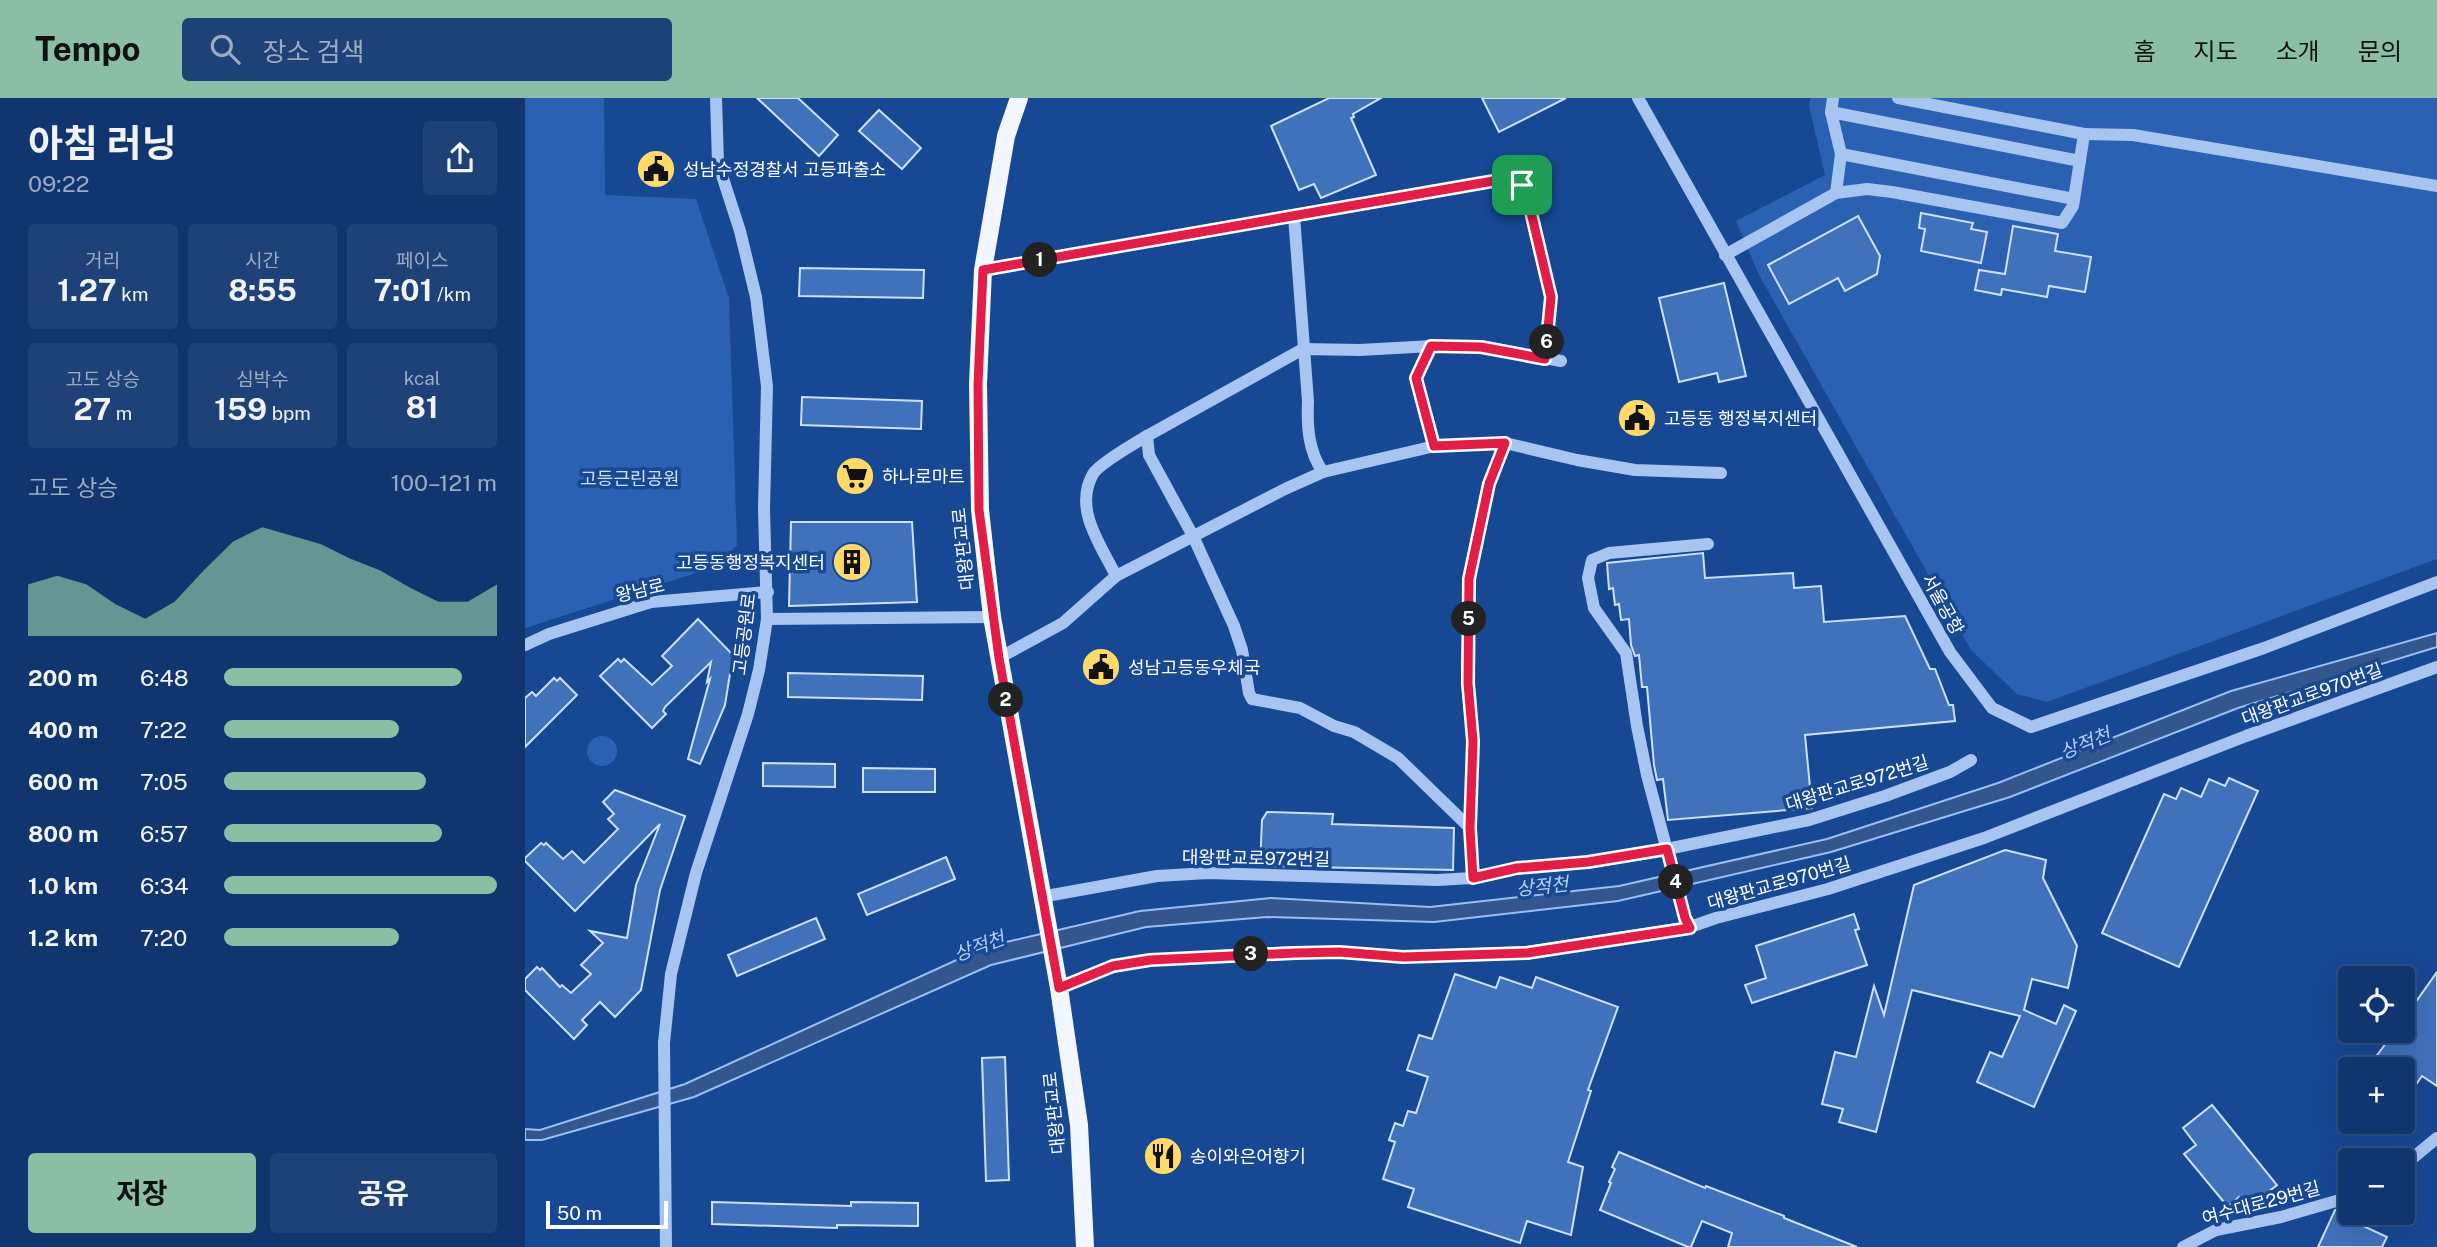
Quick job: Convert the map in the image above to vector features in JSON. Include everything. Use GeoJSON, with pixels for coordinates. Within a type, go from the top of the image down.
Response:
{"type":"FeatureCollection","features":[{"type":"Feature","properties":{"kind":"main road","name":"대왕판교로"},"geometry":{"type":"LineString","coordinates":[[1019,98],[1006,136],[983,270],[978,384],[979,510],[992,617],[1057,982],[1079,1125],[1085,1247]]}},
{"type":"Feature","properties":{"kind":"street","name":"고등공원로"},"geometry":{"type":"LineString","coordinates":[[666,1247],[664,1043],[671,974],[696,873],[748,715],[767,619],[764,509],[767,386],[756,297],[740,231],[718,163],[716,98]]}},
{"type":"Feature","properties":{"kind":"street","name":"서울공항"},"geometry":{"type":"LineString","coordinates":[[1639,98],[1950,652],[1992,708],[2031,727],[2264,648],[2437,582]]}},
{"type":"Feature","properties":{"kind":"street"},"geometry":{"type":"LineString","coordinates":[[1833,98],[1831,112],[1841,154],[1836,192]]}},
{"type":"Feature","properties":{"kind":"street"},"geometry":{"type":"LineString","coordinates":[[1898,98],[2084,134],[2133,135],[2437,186]]}},
{"type":"Feature","properties":{"kind":"street"},"geometry":{"type":"LineString","coordinates":[[1831,112],[2080,161]]}},
{"type":"Feature","properties":{"kind":"street"},"geometry":{"type":"LineString","coordinates":[[1725,255],[1836,192],[1867,189],[2062,223],[2073,206],[2084,134]]}},
{"type":"Feature","properties":{"kind":"street"},"geometry":{"type":"LineString","coordinates":[[1841,154],[2074,199]]}},
{"type":"Feature","properties":{"kind":"street"},"geometry":{"type":"LineString","coordinates":[[983,270],[1499,180],[1522,185],[1530,208],[1551,297],[1545,359]]}},
{"type":"Feature","properties":{"kind":"street"},"geometry":{"type":"LineString","coordinates":[[1294,216],[1307,422],[1314,460],[1323,472]]}},
{"type":"Feature","properties":{"kind":"street"},"geometry":{"type":"LineString","coordinates":[[1431,346],[1416,378],[1434,446]]}},
{"type":"Feature","properties":{"kind":"street"},"geometry":{"type":"LineString","coordinates":[[1116,576],[1093,533],[1084,501],[1093,472],[1147,436],[1303,349],[1481,347],[1561,361]]}},
{"type":"Feature","properties":{"kind":"street"},"geometry":{"type":"LineString","coordinates":[[1147,436],[1149,455],[1193,537],[1234,626],[1252,699],[1300,708],[1325,722],[1354,732],[1398,758],[1470,828]]}},
{"type":"Feature","properties":{"kind":"street"},"geometry":{"type":"LineString","coordinates":[[1473,878],[1470,828],[1473,741],[1468,683],[1469,579],[1489,484],[1505,443]]}},
{"type":"Feature","properties":{"kind":"street"},"geometry":{"type":"LineString","coordinates":[[999,658],[1063,624],[1116,576],[1323,472],[1434,446],[1505,443],[1635,470],[1721,473]]}},
{"type":"Feature","properties":{"kind":"street"},"geometry":{"type":"LineString","coordinates":[[1688,923],[1657,814],[1637,726],[1626,653],[1594,608],[1588,578],[1592,560],[1609,552],[1708,544]]}},
{"type":"Feature","properties":{"kind":"street","name":"왕남로"},"geometry":{"type":"LineString","coordinates":[[525,645],[549,634],[651,602],[768,592]]}},
{"type":"Feature","properties":{"kind":"street"},"geometry":{"type":"LineString","coordinates":[[767,619],[992,617]]}},
{"type":"Feature","properties":{"kind":"street","name":"대왕판교로970번길"},"geometry":{"type":"LineString","coordinates":[[1057,982],[1113,966],[1150,960],[1284,953],[1339,952],[1403,957],[1527,953],[1716,918],[1828,889],[1984,838],[2246,736],[2437,667]]}},
{"type":"Feature","properties":{"kind":"street","name":"대왕판교로972번길"},"geometry":{"type":"LineString","coordinates":[[1043,904],[1157,876],[1208,873],[1437,880],[1473,878],[1517,868],[1668,853],[1809,820],[1885,796],[1950,772],[1972,760]]}},
{"type":"Feature","properties":{"kind":"street"},"geometry":{"type":"LineString","coordinates":[[2415,1156],[2437,1138]]}},
{"type":"Feature","properties":{"kind":"street","name":"여수대로29번길"},"geometry":{"type":"LineString","coordinates":[[2183,1247],[2216,1230],[2281,1217],[2338,1201]]}},
{"type":"Feature","properties":{"kind":"green space","name":"고등근린공원"},"geometry":{"type":"Polygon","coordinates":[[[525,98],[604,98],[605,195],[696,199],[729,298],[737,545],[718,566],[525,628],[525,98]]]}},
{"type":"Feature","properties":{"kind":"green space"},"geometry":{"type":"Polygon","coordinates":[[[1811,98],[2437,98],[2437,559],[2047,702],[2017,694],[1971,650],[1759,275],[1736,221],[1825,175],[1809,106],[1811,98]]]}},
{"type":"Feature","properties":{"kind":"green space"},"geometry":{"type":"Polygon","coordinates":[[[602,736],[608,737],[616,745],[616,757],[608,765],[602,766],[596,765],[588,757],[587,751],[588,745],[596,737],[602,736]]]}},
{"type":"Feature","properties":{"kind":"shaded area"},"geometry":{"type":"Polygon","coordinates":[[[2437,633],[2437,647],[2238,708],[2010,797],[1831,852],[1618,901],[1434,922],[1267,917],[1146,927],[991,965],[694,1097],[542,1140],[525,1140],[525,1129],[540,1130],[685,1084],[985,947],[1140,911],[1271,898],[1430,907],[1619,886],[1827,839],[1998,783],[2231,691],[2437,633]]]}},
{"type":"Feature","properties":{"kind":"building"},"geometry":{"type":"Polygon","coordinates":[[[757,98],[798,98],[838,135],[819,156],[757,98]]]}},
{"type":"Feature","properties":{"kind":"building"},"geometry":{"type":"Polygon","coordinates":[[[1329,98],[1381,98],[1353,114],[1354,117],[1351,118],[1376,175],[1321,198],[1314,184],[1299,190],[1271,126],[1329,98]]]}},
{"type":"Feature","properties":{"kind":"building"},"geometry":{"type":"Polygon","coordinates":[[[1482,98],[1566,98],[1499,132],[1482,98]]]}},
{"type":"Feature","properties":{"kind":"building"},"geometry":{"type":"Polygon","coordinates":[[[879,110],[921,148],[902,169],[859,131],[879,110]]]}},
{"type":"Feature","properties":{"kind":"building"},"geometry":{"type":"Polygon","coordinates":[[[1921,213],[1973,223],[1971,229],[1987,232],[1981,263],[1921,251],[1925,229],[1919,228],[1921,213]]]}},
{"type":"Feature","properties":{"kind":"building"},"geometry":{"type":"Polygon","coordinates":[[[1858,216],[1880,256],[1877,274],[1845,291],[1838,278],[1789,304],[1768,265],[1858,216]]]}},
{"type":"Feature","properties":{"kind":"building"},"geometry":{"type":"Polygon","coordinates":[[[2013,226],[2058,234],[2055,251],[2091,257],[2085,292],[2049,286],[2047,297],[2002,289],[2001,295],[1975,290],[1979,270],[2005,274],[2013,226]]]}},
{"type":"Feature","properties":{"kind":"building"},"geometry":{"type":"Polygon","coordinates":[[[800,268],[924,270],[923,298],[799,296],[800,268]]]}},
{"type":"Feature","properties":{"kind":"building"},"geometry":{"type":"Polygon","coordinates":[[[1724,283],[1746,376],[1719,382],[1717,373],[1679,382],[1659,298],[1724,283]]]}},
{"type":"Feature","properties":{"kind":"building"},"geometry":{"type":"Polygon","coordinates":[[[802,397],[922,401],[921,429],[801,425],[802,397]]]}},
{"type":"Feature","properties":{"kind":"building","name":"고등동행정복지센터"},"geometry":{"type":"Polygon","coordinates":[[[791,522],[912,522],[917,602],[789,606],[791,522]]]}},
{"type":"Feature","properties":{"kind":"building"},"geometry":{"type":"Polygon","coordinates":[[[1703,553],[1705,578],[1793,573],[1794,588],[1821,586],[1824,622],[1905,616],[1930,669],[1935,669],[1949,705],[1953,705],[1955,721],[1805,735],[1812,808],[1668,820],[1663,779],[1657,780],[1654,765],[1647,687],[1642,687],[1639,655],[1635,656],[1631,645],[1629,619],[1621,620],[1619,604],[1615,605],[1613,588],[1609,589],[1607,563],[1703,553]]]}},
{"type":"Feature","properties":{"kind":"building"},"geometry":{"type":"Polygon","coordinates":[[[698,619],[733,655],[725,705],[700,764],[688,759],[710,679],[707,682],[711,662],[665,707],[663,711],[666,714],[652,728],[600,676],[618,659],[621,662],[624,659],[652,685],[672,666],[662,656],[698,619]]]}},
{"type":"Feature","properties":{"kind":"building"},"geometry":{"type":"Polygon","coordinates":[[[788,673],[923,676],[922,700],[788,697],[788,673]]]}},
{"type":"Feature","properties":{"kind":"building"},"geometry":{"type":"Polygon","coordinates":[[[554,678],[557,681],[560,678],[577,695],[525,747],[525,698],[532,692],[536,696],[554,678]]]}},
{"type":"Feature","properties":{"kind":"building"},"geometry":{"type":"Polygon","coordinates":[[[763,763],[835,764],[835,787],[763,786],[763,763]]]}},
{"type":"Feature","properties":{"kind":"building"},"geometry":{"type":"Polygon","coordinates":[[[863,768],[935,769],[935,792],[863,792],[863,768]]]}},
{"type":"Feature","properties":{"kind":"building"},"geometry":{"type":"Polygon","coordinates":[[[2229,778],[2258,791],[2179,967],[2102,933],[2164,794],[2176,799],[2181,788],[2201,797],[2209,779],[2225,786],[2229,778]]]}},
{"type":"Feature","properties":{"kind":"building"},"geometry":{"type":"Polygon","coordinates":[[[615,790],[685,816],[660,890],[641,990],[615,1017],[600,1002],[582,1020],[587,1025],[574,1039],[525,990],[525,979],[537,967],[540,970],[542,968],[560,987],[562,985],[571,993],[591,974],[581,965],[603,943],[590,931],[627,938],[636,885],[660,824],[575,911],[525,858],[541,843],[546,843],[563,859],[572,851],[584,863],[618,829],[608,819],[614,814],[603,802],[615,790]]]}},
{"type":"Feature","properties":{"kind":"building"},"geometry":{"type":"Polygon","coordinates":[[[1267,812],[1333,814],[1332,824],[1454,828],[1453,870],[1260,866],[1262,820],[1267,812]]]}},
{"type":"Feature","properties":{"kind":"building"},"geometry":{"type":"Polygon","coordinates":[[[2005,850],[2046,860],[2043,878],[2077,946],[2068,988],[2032,979],[2024,1010],[2056,1024],[2064,1005],[2076,1011],[2034,1107],[1977,1082],[1990,1052],[2002,1057],[2020,1016],[1912,990],[1876,1132],[1839,1122],[1843,1109],[1822,1104],[1835,1052],[1856,1057],[1874,986],[1884,1015],[1914,885],[2005,850]]]}},
{"type":"Feature","properties":{"kind":"building"},"geometry":{"type":"Polygon","coordinates":[[[946,857],[955,879],[867,915],[858,894],[946,857]]]}},
{"type":"Feature","properties":{"kind":"building"},"geometry":{"type":"Polygon","coordinates":[[[1854,914],[1859,929],[1855,930],[1867,965],[1752,1003],[1745,985],[1766,978],[1756,946],[1854,914]]]}},
{"type":"Feature","properties":{"kind":"building"},"geometry":{"type":"Polygon","coordinates":[[[816,918],[825,939],[737,976],[728,955],[816,918]]]}},
{"type":"Feature","properties":{"kind":"building"},"geometry":{"type":"Polygon","coordinates":[[[2437,972],[2437,1086],[2422,1076],[2415,1086],[2415,1057],[2376,1057],[2386,1043],[2415,1043],[2415,1003],[2437,972]]]}},
{"type":"Feature","properties":{"kind":"building"},"geometry":{"type":"Polygon","coordinates":[[[1455,974],[1496,988],[1500,977],[1532,988],[1536,977],[1618,1007],[1588,1090],[1591,1091],[1568,1162],[1583,1167],[1571,1235],[1527,1221],[1520,1243],[1408,1207],[1414,1189],[1383,1179],[1395,1142],[1389,1140],[1395,1123],[1403,1126],[1408,1111],[1416,1113],[1428,1077],[1407,1070],[1419,1035],[1432,1039],[1455,974]]]}},
{"type":"Feature","properties":{"kind":"building"},"geometry":{"type":"Polygon","coordinates":[[[1005,1057],[1009,1180],[986,1181],[982,1058],[1005,1057]]]}},
{"type":"Feature","properties":{"kind":"building"},"geometry":{"type":"Polygon","coordinates":[[[2212,1105],[2277,1185],[2248,1208],[2239,1197],[2228,1207],[2184,1154],[2196,1145],[2183,1128],[2212,1105]]]}},
{"type":"Feature","properties":{"kind":"building"},"geometry":{"type":"Polygon","coordinates":[[[1619,1152],[1857,1247],[1728,1247],[1732,1233],[1702,1221],[1691,1247],[1688,1247],[1600,1210],[1619,1152]]]}},
{"type":"Feature","properties":{"kind":"building"},"geometry":{"type":"Polygon","coordinates":[[[712,1202],[851,1206],[851,1202],[918,1203],[918,1226],[837,1225],[837,1228],[712,1224],[712,1202]]]}},
{"type":"Feature","properties":{"kind":"building"},"geometry":{"type":"Polygon","coordinates":[[[2338,1209],[2338,1225],[2361,1225],[2387,1237],[2382,1247],[2318,1247],[2335,1210],[2338,1209]]]}},
{"type":"Feature","properties":{"kind":"place","name":"성남수정경찰서 고등파출소"},"geometry":{"type":"Point","coordinates":[656,169]}},
{"type":"Feature","properties":{"kind":"place","name":"고등동 행정복지센터"},"geometry":{"type":"Point","coordinates":[1637,418]}},
{"type":"Feature","properties":{"kind":"place","name":"하나로마트"},"geometry":{"type":"Point","coordinates":[855,476]}},
{"type":"Feature","properties":{"kind":"place","name":"고등동행정복지센터"},"geometry":{"type":"Point","coordinates":[852,562]}},
{"type":"Feature","properties":{"kind":"place","name":"성남고등동우체국"},"geometry":{"type":"Point","coordinates":[1101,667]}},
{"type":"Feature","properties":{"kind":"place","name":"송이와은어향기"},"geometry":{"type":"Point","coordinates":[1163,1156]}},
{"type":"Feature","properties":{"kind":"route"},"geometry":{"type":"LineString","coordinates":[[1499,180],[1522,185],[1551,297],[1545,359],[1481,347],[1431,346],[1416,378],[1434,446],[1505,443],[1489,484],[1469,579],[1468,683],[1473,741],[1470,828],[1473,878],[1517,868],[1588,862],[1667,849],[1690,928],[1527,953],[1403,957],[1339,952],[1217,955],[1150,960],[1113,966],[1059,988],[992,617],[979,510],[978,384],[983,270],[1499,180]]}},
{"type":"Feature","properties":{"kind":"water label","name":"상적천"},"geometry":{"type":"Point","coordinates":[2085,743]}},
{"type":"Feature","properties":{"kind":"water label","name":"상적천"},"geometry":{"type":"Point","coordinates":[1542,886]}},
{"type":"Feature","properties":{"kind":"water label","name":"상적천"},"geometry":{"type":"Point","coordinates":[979,946]}}]}
